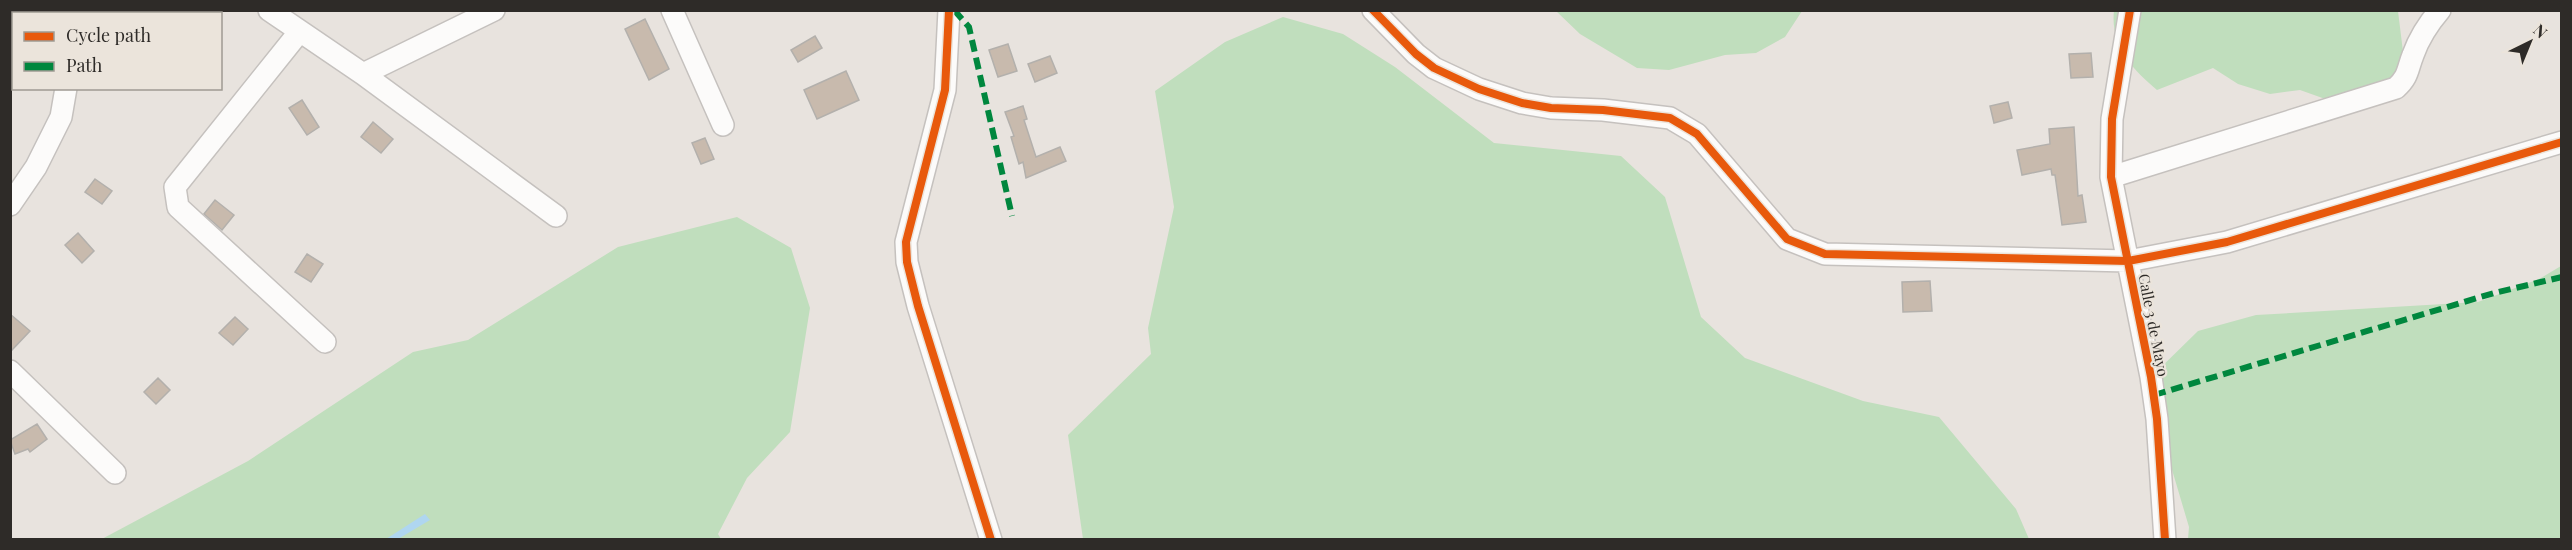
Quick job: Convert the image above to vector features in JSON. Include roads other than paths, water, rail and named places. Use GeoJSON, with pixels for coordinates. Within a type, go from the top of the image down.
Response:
{"type":"FeatureCollection","features":[{"type":"Feature","properties":{"kind":"street"},"geometry":{"type":"LineString","coordinates":[[269,10],[363,74],[556,216]]}},
{"type":"Feature","properties":{"kind":"street"},"geometry":{"type":"LineString","coordinates":[[363,74],[494,10]]}},
{"type":"Feature","properties":{"kind":"street"},"geometry":{"type":"LineString","coordinates":[[672,10],[723,125]]}},
{"type":"Feature","properties":{"kind":"street"},"geometry":{"type":"LineString","coordinates":[[949,10],[945,90],[906,242],[918,306],[991,540]]}},
{"type":"Feature","properties":{"kind":"street"},"geometry":{"type":"LineString","coordinates":[[1373,10],[1416,54],[1434,68],[1479,89],[1522,103],[1551,108],[1603,110],[1670,118],[1697,134],[1787,239],[1825,254],[2128,261],[2227,242],[2562,142]]}},
{"type":"Feature","properties":{"kind":"street","name":"Calle 3 de Mayo"},"geometry":{"type":"LineString","coordinates":[[2130,10],[2112,119],[2111,177],[2156,411],[2165,540]]}},
{"type":"Feature","properties":{"kind":"street"},"geometry":{"type":"LineString","coordinates":[[2111,177],[2396,88],[2406,79],[2413,55],[2427,24],[2440,10]]}},
{"type":"Feature","properties":{"kind":"street"},"geometry":{"type":"LineString","coordinates":[[300,31],[175,187],[178,207],[325,342]]}},
{"type":"Feature","properties":{"kind":"street"},"geometry":{"type":"LineString","coordinates":[[10,205],[36,166],[61,117],[66,90]]}},
{"type":"Feature","properties":{"kind":"street"},"geometry":{"type":"LineString","coordinates":[[10,371],[115,473]]}},
{"type":"Feature","properties":{"kind":"water"},"geometry":{"type":"Polygon","coordinates":[[[425,514],[430,520],[398,539],[386,539],[425,514]]]}}]}
